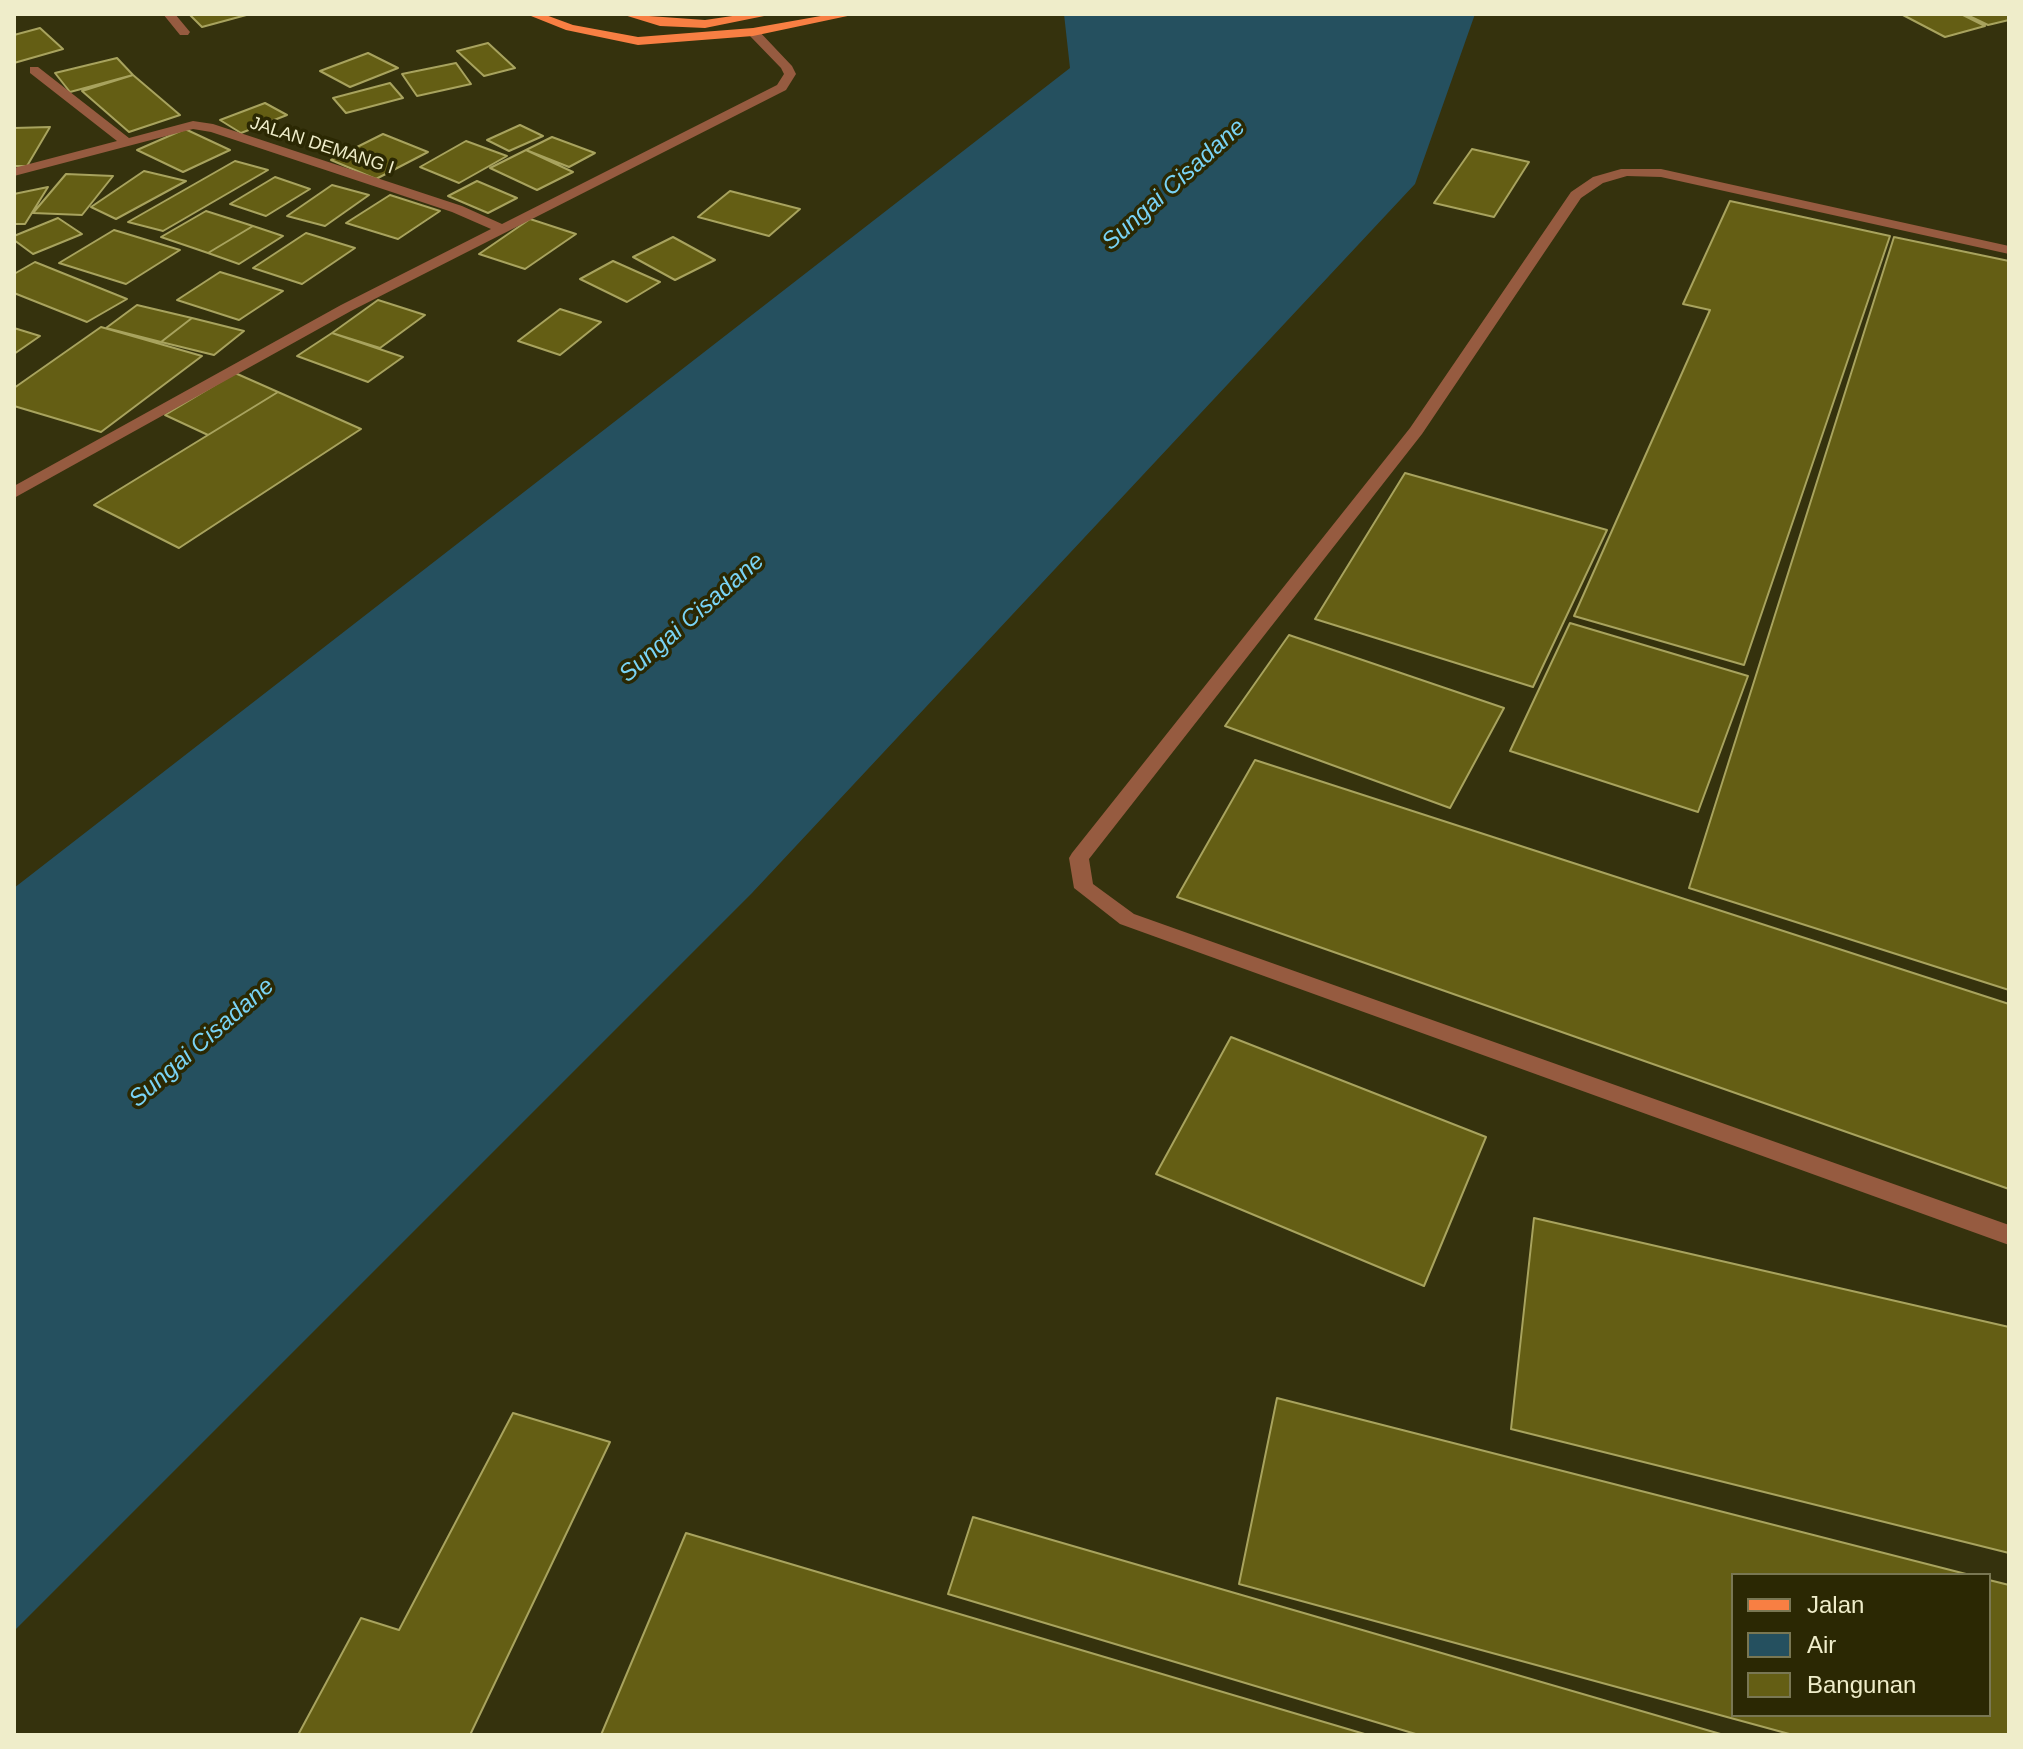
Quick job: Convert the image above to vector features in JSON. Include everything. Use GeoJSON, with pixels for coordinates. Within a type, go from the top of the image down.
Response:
{"type":"FeatureCollection","features":[{"type":"Feature","properties":{"kind":"main road"},"geometry":{"type":"LineString","coordinates":[[532,14],[570,28],[638,41],[753,32],[851,14]]}},
{"type":"Feature","properties":{"kind":"main road"},"geometry":{"type":"LineString","coordinates":[[627,14],[660,22],[705,24],[768,14]]}},
{"type":"Feature","properties":{"kind":"street"},"geometry":{"type":"LineString","coordinates":[[169,14],[184,32]]}},
{"type":"Feature","properties":{"kind":"street"},"geometry":{"type":"LineString","coordinates":[[14,493],[346,308],[782,87],[790,74],[786,66],[753,32]]}},
{"type":"Feature","properties":{"kind":"street"},"geometry":{"type":"LineString","coordinates":[[34,70],[126,142]]}},
{"type":"Feature","properties":{"kind":"street","name":"JALAN DEMANG I"},"geometry":{"type":"LineString","coordinates":[[14,172],[182,127],[213,128],[457,209],[503,229]]}},
{"type":"Feature","properties":{"kind":"street"},"geometry":{"type":"LineString","coordinates":[[2009,250],[1661,173],[1626,172],[1598,180],[1576,195],[1416,431],[1079,858],[1084,888],[1127,919],[2009,1235]]}},
{"type":"Feature","properties":{"kind":"water","name":"Sungai Cisadane"},"geometry":{"type":"Polygon","coordinates":[[[1064,14],[1475,14],[1415,184],[752,893],[14,1631],[14,888],[1070,68],[1064,14]]]}},
{"type":"Feature","properties":{"kind":"building"},"geometry":{"type":"Polygon","coordinates":[[[189,14],[250,14],[202,27],[189,14]]]}},
{"type":"Feature","properties":{"kind":"building"},"geometry":{"type":"Polygon","coordinates":[[[1901,14],[1961,14],[1985,26],[1945,37],[1901,14]]]}},
{"type":"Feature","properties":{"kind":"building"},"geometry":{"type":"Polygon","coordinates":[[[1965,14],[2009,14],[2009,20],[1988,25],[1965,14]]]}},
{"type":"Feature","properties":{"kind":"building"},"geometry":{"type":"Polygon","coordinates":[[[40,28],[63,49],[14,63],[14,35],[40,28]]]}},
{"type":"Feature","properties":{"kind":"building"},"geometry":{"type":"Polygon","coordinates":[[[488,43],[515,68],[484,76],[457,51],[488,43]]]}},
{"type":"Feature","properties":{"kind":"building"},"geometry":{"type":"Polygon","coordinates":[[[368,53],[398,68],[350,87],[320,71],[368,53]]]}},
{"type":"Feature","properties":{"kind":"building"},"geometry":{"type":"Polygon","coordinates":[[[117,58],[133,75],[70,92],[55,73],[117,58]]]}},
{"type":"Feature","properties":{"kind":"building"},"geometry":{"type":"Polygon","coordinates":[[[456,63],[471,84],[417,96],[402,74],[456,63]]]}},
{"type":"Feature","properties":{"kind":"building"},"geometry":{"type":"Polygon","coordinates":[[[133,75],[180,115],[129,132],[82,91],[133,75]]]}},
{"type":"Feature","properties":{"kind":"building"},"geometry":{"type":"Polygon","coordinates":[[[390,83],[403,98],[346,113],[333,98],[390,83]]]}},
{"type":"Feature","properties":{"kind":"building"},"geometry":{"type":"Polygon","coordinates":[[[265,103],[287,115],[241,133],[220,120],[265,103]]]}},
{"type":"Feature","properties":{"kind":"building"},"geometry":{"type":"Polygon","coordinates":[[[520,125],[543,136],[509,151],[487,140],[520,125]]]}},
{"type":"Feature","properties":{"kind":"building"},"geometry":{"type":"Polygon","coordinates":[[[50,127],[27,166],[14,166],[14,128],[50,127]]]}},
{"type":"Feature","properties":{"kind":"building"},"geometry":{"type":"Polygon","coordinates":[[[185,129],[230,150],[183,172],[137,150],[185,129]]]}},
{"type":"Feature","properties":{"kind":"building"},"geometry":{"type":"Polygon","coordinates":[[[383,134],[428,152],[376,179],[331,160],[383,134]]]}},
{"type":"Feature","properties":{"kind":"building"},"geometry":{"type":"Polygon","coordinates":[[[552,137],[595,153],[569,167],[526,150],[552,137]]]}},
{"type":"Feature","properties":{"kind":"building"},"geometry":{"type":"Polygon","coordinates":[[[466,141],[507,156],[459,183],[420,167],[466,141]]]}},
{"type":"Feature","properties":{"kind":"building"},"geometry":{"type":"Polygon","coordinates":[[[1472,149],[1529,162],[1494,217],[1434,203],[1472,149]]]}},
{"type":"Feature","properties":{"kind":"building"},"geometry":{"type":"Polygon","coordinates":[[[526,150],[573,172],[537,190],[490,168],[526,150]]]}},
{"type":"Feature","properties":{"kind":"building"},"geometry":{"type":"Polygon","coordinates":[[[235,161],[268,170],[163,231],[128,222],[235,161]]]}},
{"type":"Feature","properties":{"kind":"building"},"geometry":{"type":"Polygon","coordinates":[[[144,171],[186,181],[116,219],[91,207],[144,171]]]}},
{"type":"Feature","properties":{"kind":"building"},"geometry":{"type":"Polygon","coordinates":[[[66,174],[113,176],[82,215],[33,213],[66,174]]]}},
{"type":"Feature","properties":{"kind":"building"},"geometry":{"type":"Polygon","coordinates":[[[275,177],[310,189],[266,216],[230,204],[275,177]]]}},
{"type":"Feature","properties":{"kind":"building"},"geometry":{"type":"Polygon","coordinates":[[[477,181],[517,198],[488,213],[448,196],[477,181]]]}},
{"type":"Feature","properties":{"kind":"building"},"geometry":{"type":"Polygon","coordinates":[[[332,185],[369,195],[325,226],[287,216],[332,185]]]}},
{"type":"Feature","properties":{"kind":"building"},"geometry":{"type":"Polygon","coordinates":[[[48,187],[25,224],[14,224],[14,194],[48,187]]]}},
{"type":"Feature","properties":{"kind":"building"},"geometry":{"type":"Polygon","coordinates":[[[730,191],[800,209],[769,236],[698,217],[730,191]]]}},
{"type":"Feature","properties":{"kind":"building"},"geometry":{"type":"Polygon","coordinates":[[[390,195],[440,211],[398,239],[346,223],[390,195]]]}},
{"type":"Feature","properties":{"kind":"building"},"geometry":{"type":"Polygon","coordinates":[[[1730,201],[1890,236],[1744,665],[1574,616],[1710,310],[1683,304],[1730,201]]]}},
{"type":"Feature","properties":{"kind":"building"},"geometry":{"type":"Polygon","coordinates":[[[206,211],[253,226],[208,253],[161,237],[206,211]]]}},
{"type":"Feature","properties":{"kind":"building"},"geometry":{"type":"Polygon","coordinates":[[[58,218],[82,234],[33,254],[14,240],[14,236],[58,218]]]}},
{"type":"Feature","properties":{"kind":"building"},"geometry":{"type":"Polygon","coordinates":[[[530,219],[576,234],[525,269],[479,254],[530,219]]]}},
{"type":"Feature","properties":{"kind":"building"},"geometry":{"type":"Polygon","coordinates":[[[253,226],[283,236],[239,264],[208,253],[253,226]]]}},
{"type":"Feature","properties":{"kind":"building"},"geometry":{"type":"Polygon","coordinates":[[[114,230],[180,250],[126,284],[59,263],[114,230]]]}},
{"type":"Feature","properties":{"kind":"building"},"geometry":{"type":"Polygon","coordinates":[[[306,233],[355,248],[302,284],[253,268],[306,233]]]}},
{"type":"Feature","properties":{"kind":"building"},"geometry":{"type":"Polygon","coordinates":[[[673,237],[715,260],[675,280],[633,257],[673,237]]]}},
{"type":"Feature","properties":{"kind":"building"},"geometry":{"type":"Polygon","coordinates":[[[1894,237],[2009,261],[2009,990],[1689,888],[1894,237]]]}},
{"type":"Feature","properties":{"kind":"building"},"geometry":{"type":"Polygon","coordinates":[[[613,261],[660,282],[627,302],[580,279],[613,261]]]}},
{"type":"Feature","properties":{"kind":"building"},"geometry":{"type":"Polygon","coordinates":[[[35,262],[127,299],[87,322],[14,293],[14,274],[35,262]]]}},
{"type":"Feature","properties":{"kind":"building"},"geometry":{"type":"Polygon","coordinates":[[[220,272],[283,291],[239,320],[177,300],[220,272]]]}},
{"type":"Feature","properties":{"kind":"building"},"geometry":{"type":"Polygon","coordinates":[[[378,300],[425,315],[380,348],[332,333],[378,300]]]}},
{"type":"Feature","properties":{"kind":"building"},"geometry":{"type":"Polygon","coordinates":[[[137,305],[192,318],[161,342],[106,328],[137,305]]]}},
{"type":"Feature","properties":{"kind":"building"},"geometry":{"type":"Polygon","coordinates":[[[560,309],[601,322],[560,355],[518,341],[560,309]]]}},
{"type":"Feature","properties":{"kind":"building"},"geometry":{"type":"Polygon","coordinates":[[[192,318],[244,331],[214,355],[161,342],[192,318]]]}},
{"type":"Feature","properties":{"kind":"building"},"geometry":{"type":"Polygon","coordinates":[[[101,327],[202,356],[101,432],[14,406],[14,388],[101,327]]]}},
{"type":"Feature","properties":{"kind":"building"},"geometry":{"type":"Polygon","coordinates":[[[14,328],[40,336],[14,354],[14,328]]]}},
{"type":"Feature","properties":{"kind":"building"},"geometry":{"type":"Polygon","coordinates":[[[332,333],[403,357],[368,382],[297,356],[332,333]]]}},
{"type":"Feature","properties":{"kind":"building"},"geometry":{"type":"Polygon","coordinates":[[[235,373],[278,392],[208,435],[165,415],[235,373]]]}},
{"type":"Feature","properties":{"kind":"building"},"geometry":{"type":"Polygon","coordinates":[[[278,392],[361,429],[179,548],[94,505],[278,392]]]}},
{"type":"Feature","properties":{"kind":"building"},"geometry":{"type":"Polygon","coordinates":[[[1405,473],[1607,530],[1533,687],[1315,619],[1405,473]]]}},
{"type":"Feature","properties":{"kind":"building"},"geometry":{"type":"Polygon","coordinates":[[[1570,623],[1748,676],[1698,812],[1510,751],[1570,623]]]}},
{"type":"Feature","properties":{"kind":"building"},"geometry":{"type":"Polygon","coordinates":[[[1289,635],[1504,708],[1450,808],[1225,726],[1289,635]]]}},
{"type":"Feature","properties":{"kind":"building"},"geometry":{"type":"Polygon","coordinates":[[[1255,760],[2009,1004],[2009,1189],[1177,897],[1255,760]]]}},
{"type":"Feature","properties":{"kind":"building"},"geometry":{"type":"Polygon","coordinates":[[[1231,1037],[1486,1137],[1424,1286],[1156,1174],[1231,1037]]]}},
{"type":"Feature","properties":{"kind":"building"},"geometry":{"type":"Polygon","coordinates":[[[1534,1218],[2009,1327],[2009,1553],[1511,1429],[1534,1218]]]}},
{"type":"Feature","properties":{"kind":"building"},"geometry":{"type":"Polygon","coordinates":[[[1277,1398],[1962,1573],[1731,1573],[1731,1717],[1991,1717],[1991,1580],[2009,1585],[2009,1735],[1793,1735],[1239,1584],[1277,1398]]]}},
{"type":"Feature","properties":{"kind":"building"},"geometry":{"type":"Polygon","coordinates":[[[513,1413],[610,1442],[470,1735],[298,1735],[361,1618],[399,1630],[513,1413]]]}},
{"type":"Feature","properties":{"kind":"building"},"geometry":{"type":"Polygon","coordinates":[[[973,1517],[1724,1735],[1419,1735],[948,1594],[973,1517]]]}},
{"type":"Feature","properties":{"kind":"building"},"geometry":{"type":"Polygon","coordinates":[[[686,1533],[1368,1735],[601,1735],[686,1533]]]}}]}
